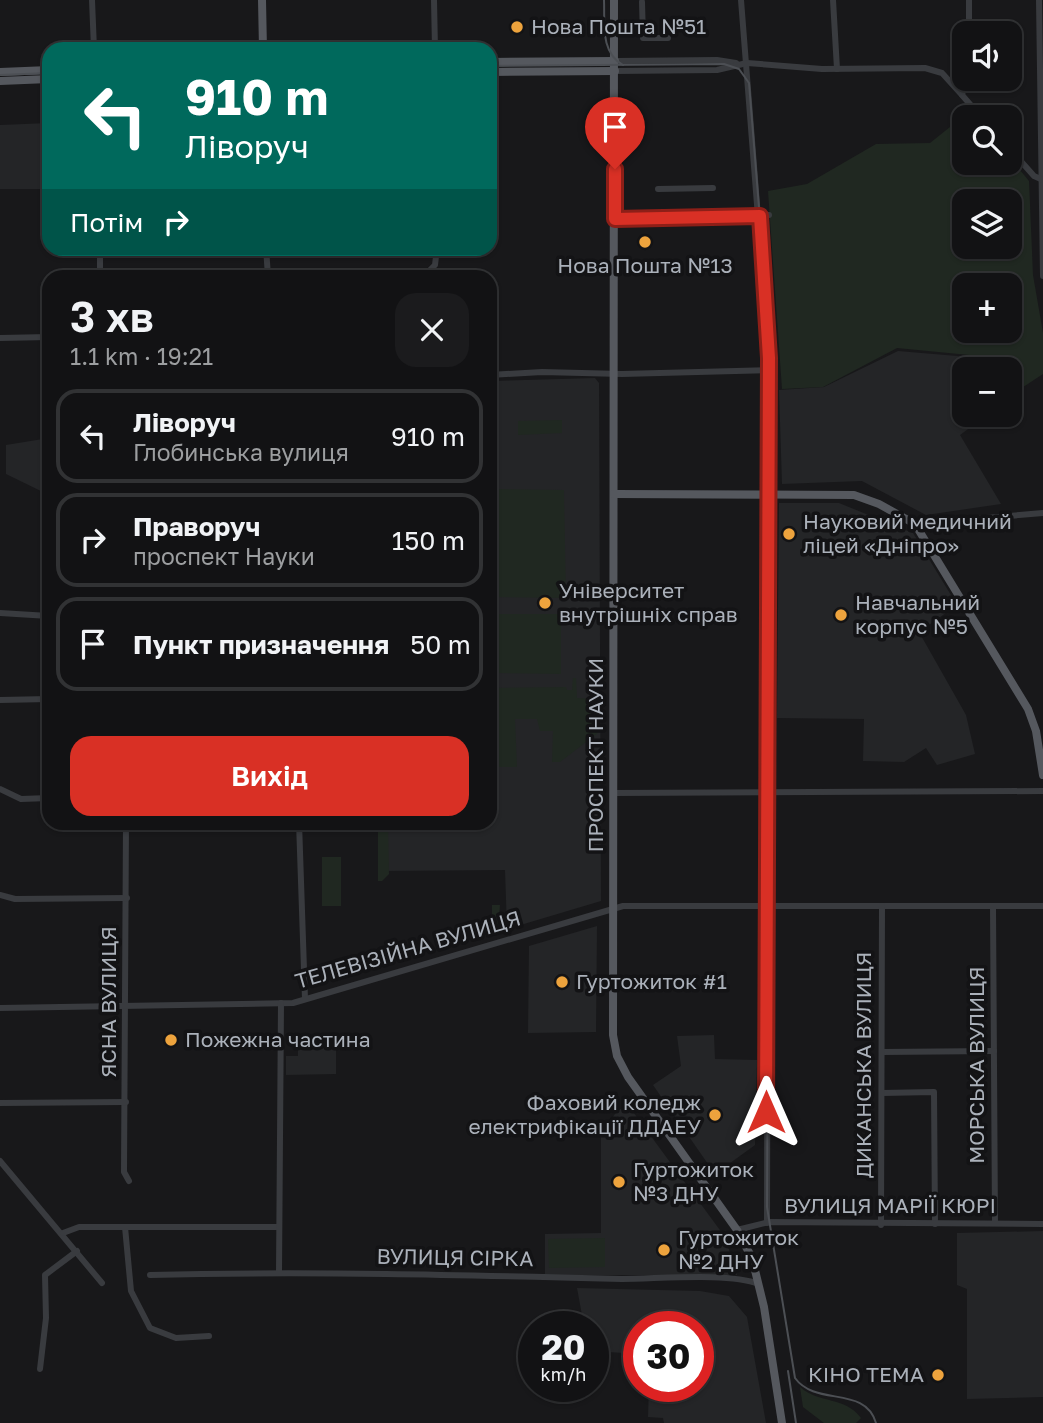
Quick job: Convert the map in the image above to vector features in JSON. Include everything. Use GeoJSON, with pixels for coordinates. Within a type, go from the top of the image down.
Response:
{"type":"FeatureCollection","features":[{"type":"Feature","properties":{"kind":"main road"},"geometry":{"type":"LineString","coordinates":[[262,0],[263,42]]}},
{"type":"Feature","properties":{"kind":"main road","name":"ПРОСПЕКТ НАУКИ"},"geometry":{"type":"LineString","coordinates":[[614,0],[613,1035],[619,1061],[737,1230],[752,1258],[759,1284],[782,1423]]}},
{"type":"Feature","properties":{"kind":"main road"},"geometry":{"type":"LineString","coordinates":[[497,62],[615,61]]}},
{"type":"Feature","properties":{"kind":"main road"},"geometry":{"type":"LineString","coordinates":[[0,72],[42,70]]}},
{"type":"Feature","properties":{"kind":"main road"},"geometry":{"type":"LineString","coordinates":[[497,72],[615,71]]}},
{"type":"Feature","properties":{"kind":"main road"},"geometry":{"type":"LineString","coordinates":[[0,81],[42,79]]}},
{"type":"Feature","properties":{"kind":"main road"},"geometry":{"type":"LineString","coordinates":[[614,494],[854,495],[879,504],[915,524],[1028,709],[1036,730],[1043,775]]}},
{"type":"Feature","properties":{"kind":"street"},"geometry":{"type":"LineString","coordinates":[[92,0],[94,42]]}},
{"type":"Feature","properties":{"kind":"street"},"geometry":{"type":"LineString","coordinates":[[434,0],[435,42]]}},
{"type":"Feature","properties":{"kind":"street"},"geometry":{"type":"LineString","coordinates":[[741,0],[760,216],[769,370],[767,1223]]}},
{"type":"Feature","properties":{"kind":"street"},"geometry":{"type":"LineString","coordinates":[[833,0],[836,69]]}},
{"type":"Feature","properties":{"kind":"street"},"geometry":{"type":"LineString","coordinates":[[969,0],[969,21]]}},
{"type":"Feature","properties":{"kind":"street"},"geometry":{"type":"LineString","coordinates":[[1039,0],[1043,180],[1040,222],[1043,276]]}},
{"type":"Feature","properties":{"kind":"street"},"geometry":{"type":"LineString","coordinates":[[642,2],[643,38],[668,38]]}},
{"type":"Feature","properties":{"kind":"street"},"geometry":{"type":"LineString","coordinates":[[615,61],[717,60],[836,69],[934,70],[942,73],[970,105]]}},
{"type":"Feature","properties":{"kind":"street"},"geometry":{"type":"LineString","coordinates":[[615,71],[717,70],[738,63]]}},
{"type":"Feature","properties":{"kind":"street"},"geometry":{"type":"LineString","coordinates":[[962,96],[963,91]]}},
{"type":"Feature","properties":{"kind":"street"},"geometry":{"type":"LineString","coordinates":[[1022,162],[1034,176],[1043,180]]}},
{"type":"Feature","properties":{"kind":"street"},"geometry":{"type":"LineString","coordinates":[[658,189],[713,188]]}},
{"type":"Feature","properties":{"kind":"street"},"geometry":{"type":"LineString","coordinates":[[615,219],[769,215]]}},
{"type":"Feature","properties":{"kind":"street"},"geometry":{"type":"LineString","coordinates":[[0,338],[42,337]]}},
{"type":"Feature","properties":{"kind":"street"},"geometry":{"type":"LineString","coordinates":[[497,375],[769,370]]}},
{"type":"Feature","properties":{"kind":"street"},"geometry":{"type":"LineString","coordinates":[[915,524],[1043,513]]}},
{"type":"Feature","properties":{"kind":"street"},"geometry":{"type":"LineString","coordinates":[[0,613],[42,616]]}},
{"type":"Feature","properties":{"kind":"street"},"geometry":{"type":"LineString","coordinates":[[0,700],[42,699]]}},
{"type":"Feature","properties":{"kind":"street"},"geometry":{"type":"LineString","coordinates":[[0,789],[21,799],[42,798]]}},
{"type":"Feature","properties":{"kind":"street"},"geometry":{"type":"LineString","coordinates":[[613,793],[1043,791]]}},
{"type":"Feature","properties":{"kind":"street","name":"ЯСНА ВУЛИЦЯ"},"geometry":{"type":"LineString","coordinates":[[126,830],[124,1172],[129,1181]]}},
{"type":"Feature","properties":{"kind":"street"},"geometry":{"type":"LineString","coordinates":[[299,830],[305,999]]}},
{"type":"Feature","properties":{"kind":"street"},"geometry":{"type":"LineString","coordinates":[[0,895],[15,899],[127,898]]}},
{"type":"Feature","properties":{"kind":"street","name":"ТЕЛЕВІЗІЙНА ВУЛИЦЯ"},"geometry":{"type":"LineString","coordinates":[[0,1008],[281,1003],[305,999],[632,905],[1043,906]]}},
{"type":"Feature","properties":{"kind":"street","name":"ДИКАНСЬКА ВУЛИЦЯ"},"geometry":{"type":"LineString","coordinates":[[881,1225],[882,906]]}},
{"type":"Feature","properties":{"kind":"street","name":"МОРСЬКА ВУЛИЦЯ"},"geometry":{"type":"LineString","coordinates":[[993,907],[995,1223]]}},
{"type":"Feature","properties":{"kind":"street"},"geometry":{"type":"LineString","coordinates":[[279,1273],[281,1003]]}},
{"type":"Feature","properties":{"kind":"street"},"geometry":{"type":"LineString","coordinates":[[882,1052],[994,1051]]}},
{"type":"Feature","properties":{"kind":"street"},"geometry":{"type":"LineString","coordinates":[[882,1093],[934,1092],[935,1224]]}},
{"type":"Feature","properties":{"kind":"street"},"geometry":{"type":"LineString","coordinates":[[0,1102],[126,1102]]}},
{"type":"Feature","properties":{"kind":"street"},"geometry":{"type":"LineString","coordinates":[[0,1161],[63,1233],[102,1283]]}},
{"type":"Feature","properties":{"kind":"street","name":"ВУЛИЦЯ МАРІЇ КЮРІ"},"geometry":{"type":"LineString","coordinates":[[737,1230],[767,1223],[1043,1224]]}},
{"type":"Feature","properties":{"kind":"street"},"geometry":{"type":"LineString","coordinates":[[63,1233],[79,1227],[278,1227]]}},
{"type":"Feature","properties":{"kind":"street"},"geometry":{"type":"LineString","coordinates":[[125,1227],[131,1291],[150,1328],[176,1338],[209,1336]]}},
{"type":"Feature","properties":{"kind":"street"},"geometry":{"type":"LineString","coordinates":[[40,1369],[46,1318],[45,1275],[76,1251]]}},
{"type":"Feature","properties":{"kind":"street","name":"ВУЛИЦЯ СІРКА"},"geometry":{"type":"LineString","coordinates":[[150,1275],[279,1273],[676,1280],[742,1278],[759,1284]]}},
{"type":"Feature","properties":{"kind":"shaded area"},"geometry":{"type":"Polygon","coordinates":[[[42,123],[42,189],[0,189],[0,125],[42,123]]]}},
{"type":"Feature","properties":{"kind":"shaded area"},"geometry":{"type":"Polygon","coordinates":[[[952,125],[952,175],[1022,175],[1022,173],[1029,181],[1033,275],[1043,333],[1043,374],[1022,388],[1022,357],[971,357],[897,348],[823,387],[782,389],[768,191],[807,184],[876,144],[930,143],[952,125]]]}},
{"type":"Feature","properties":{"kind":"shaded area"},"geometry":{"type":"Polygon","coordinates":[[[898,351],[969,357],[952,357],[952,427],[971,427],[960,435],[1001,504],[926,515],[862,481],[782,484],[779,390],[824,387],[898,351]]]}},
{"type":"Feature","properties":{"kind":"shaded area","name":"Університет внутрішніх справ"},"geometry":{"type":"Polygon","coordinates":[[[595,378],[599,383],[601,901],[507,929],[505,870],[378,871],[378,830],[497,830],[497,381],[595,378]]]}},
{"type":"Feature","properties":{"kind":"shaded area"},"geometry":{"type":"Polygon","coordinates":[[[562,420],[562,433],[518,435],[518,421],[562,420]]]}},
{"type":"Feature","properties":{"kind":"shaded area"},"geometry":{"type":"Polygon","coordinates":[[[42,439],[42,492],[6,474],[6,445],[42,439]]]}},
{"type":"Feature","properties":{"kind":"shaded area"},"geometry":{"type":"Polygon","coordinates":[[[497,489],[564,490],[566,598],[497,597],[497,489]]]}},
{"type":"Feature","properties":{"kind":"shaded area"},"geometry":{"type":"Polygon","coordinates":[[[779,503],[839,503],[913,533],[957,605],[919,632],[966,715],[975,754],[937,765],[926,748],[904,762],[863,761],[864,719],[777,718],[779,503]]]}},
{"type":"Feature","properties":{"kind":"shaded area"},"geometry":{"type":"Polygon","coordinates":[[[497,614],[561,614],[561,674],[497,673],[497,614]]]}},
{"type":"Feature","properties":{"kind":"shaded area"},"geometry":{"type":"Polygon","coordinates":[[[573,678],[576,678],[577,698],[598,699],[598,733],[560,762],[552,762],[553,731],[540,731],[537,719],[515,719],[517,767],[497,767],[497,688],[566,687],[567,690],[572,690],[573,678]]]}},
{"type":"Feature","properties":{"kind":"shaded area"},"geometry":{"type":"Polygon","coordinates":[[[378,830],[388,830],[389,874],[382,881],[378,881],[378,830]]]}},
{"type":"Feature","properties":{"kind":"shaded area"},"geometry":{"type":"Polygon","coordinates":[[[322,857],[341,857],[341,906],[322,906],[322,857]]]}},
{"type":"Feature","properties":{"kind":"shaded area"},"geometry":{"type":"Polygon","coordinates":[[[492,905],[500,905],[498,932],[473,940],[468,937],[447,940],[446,937],[492,923],[492,905]]]}},
{"type":"Feature","properties":{"kind":"shaded area","name":"Гуртожиток #1"},"geometry":{"type":"Polygon","coordinates":[[[597,926],[596,1032],[528,1033],[529,946],[597,926]]]}},
{"type":"Feature","properties":{"kind":"shaded area","name":"Фаховий коледж електрифікації ДДАЕУ"},"geometry":{"type":"Polygon","coordinates":[[[714,1035],[715,1059],[757,1060],[755,1145],[715,1174],[653,1085],[681,1066],[677,1036],[714,1035]]]}},
{"type":"Feature","properties":{"kind":"shaded area"},"geometry":{"type":"Polygon","coordinates":[[[298,1040],[336,1040],[336,1074],[286,1075],[286,1056],[298,1056],[298,1040]]]}},
{"type":"Feature","properties":{"kind":"shaded area"},"geometry":{"type":"Polygon","coordinates":[[[628,1105],[725,1237],[737,1275],[545,1275],[545,1234],[601,1233],[601,1134],[617,1111],[628,1105]]]}},
{"type":"Feature","properties":{"kind":"shaded area"},"geometry":{"type":"Polygon","coordinates":[[[1043,1231],[1043,1397],[967,1399],[967,1289],[957,1285],[957,1233],[1043,1231]]]}},
{"type":"Feature","properties":{"kind":"shaded area"},"geometry":{"type":"Polygon","coordinates":[[[605,1238],[605,1267],[549,1268],[548,1239],[605,1238]]]}},
{"type":"Feature","properties":{"kind":"shaded area"},"geometry":{"type":"Polygon","coordinates":[[[577,1288],[700,1291],[729,1296],[747,1317],[766,1423],[664,1423],[663,1418],[648,1417],[648,1402],[714,1402],[714,1311],[623,1311],[623,1353],[609,1352],[609,1311],[581,1311],[577,1288]]]}},
{"type":"Feature","properties":{"kind":"shaded area"},"geometry":{"type":"Polygon","coordinates":[[[800,1387],[815,1396],[847,1406],[861,1418],[856,1423],[824,1423],[803,1407],[800,1387]]]}},
{"type":"Feature","properties":{"kind":"tram line"},"geometry":{"type":"LineString","coordinates":[[604,0],[607,45],[610,53],[623,65]]}},
{"type":"Feature","properties":{"kind":"tram line"},"geometry":{"type":"LineString","coordinates":[[497,66],[724,64],[739,69],[749,83],[771,357],[767,1207],[795,1378],[804,1387],[815,1392],[862,1404],[870,1411],[876,1423]]}},
{"type":"Feature","properties":{"kind":"tram line"},"geometry":{"type":"LineString","coordinates":[[0,75],[42,73]]}},
{"type":"Feature","properties":{"kind":"tram line"},"geometry":{"type":"LineString","coordinates":[[788,1371],[796,1423]]}},
{"type":"Feature","properties":{"kind":"place","name":"Нова Пошта №51"},"geometry":{"type":"Point","coordinates":[517,27]}},
{"type":"Feature","properties":{"kind":"place","name":"Нова Пошта №13"},"geometry":{"type":"Point","coordinates":[645,242]}},
{"type":"Feature","properties":{"kind":"place","name":"Науковий медичний ліцей «Дніпро»"},"geometry":{"type":"Point","coordinates":[789,534]}},
{"type":"Feature","properties":{"kind":"place","name":"Університет внутрішніх справ"},"geometry":{"type":"Point","coordinates":[545,603]}},
{"type":"Feature","properties":{"kind":"place","name":"Навчальний корпус №5"},"geometry":{"type":"Point","coordinates":[841,615]}},
{"type":"Feature","properties":{"kind":"place","name":"Гуртожиток #1"},"geometry":{"type":"Point","coordinates":[562,982]}},
{"type":"Feature","properties":{"kind":"place","name":"Пожежна частина"},"geometry":{"type":"Point","coordinates":[171,1040]}},
{"type":"Feature","properties":{"kind":"place","name":"Фаховий коледж електрифікації ДДАЕУ"},"geometry":{"type":"Point","coordinates":[715,1115]}},
{"type":"Feature","properties":{"kind":"place","name":"Гуртожиток №3 ДНУ"},"geometry":{"type":"Point","coordinates":[619,1182]}},
{"type":"Feature","properties":{"kind":"place","name":"Гуртожиток №2 ДНУ"},"geometry":{"type":"Point","coordinates":[664,1250]}},
{"type":"Feature","properties":{"kind":"place","name":"КІНО ТЕМА"},"geometry":{"type":"Point","coordinates":[938,1375]}},
{"type":"Feature","properties":{"kind":"route"},"geometry":{"type":"LineString","coordinates":[[615,169],[615,219],[760,216],[769,358],[766,1112]]}}]}
